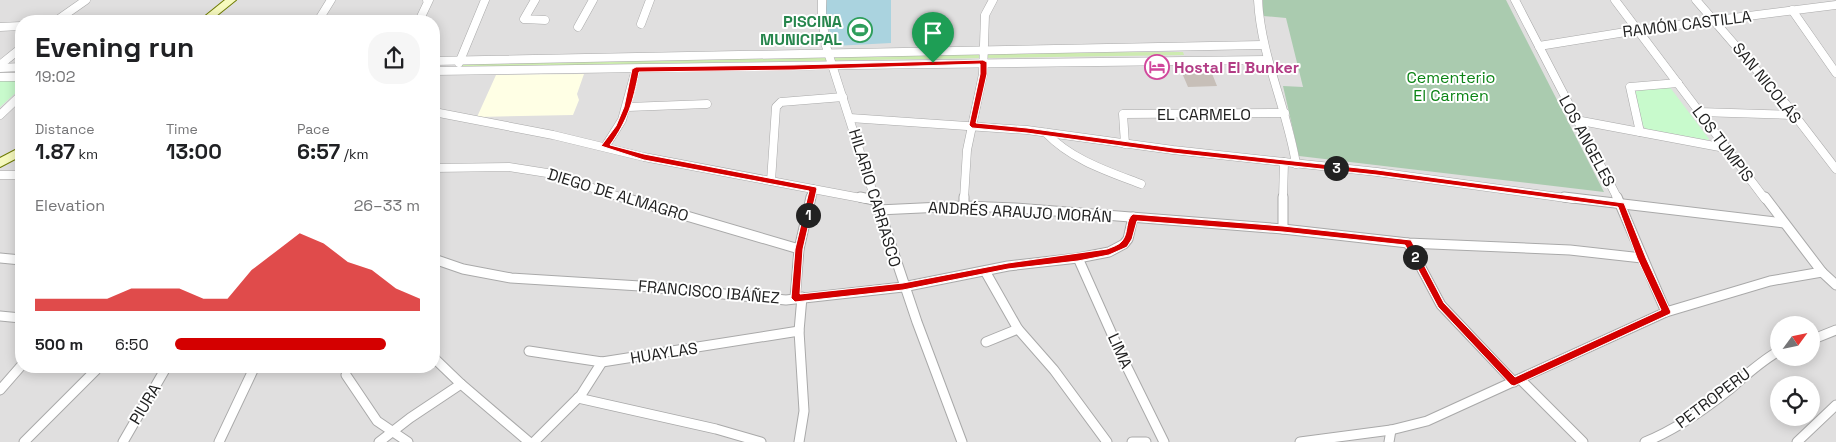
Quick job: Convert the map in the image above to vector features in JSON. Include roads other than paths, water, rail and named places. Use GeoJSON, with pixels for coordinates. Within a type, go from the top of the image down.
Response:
{"type":"FeatureCollection","features":[{"type":"Feature","properties":{"kind":"main road"},"geometry":{"type":"LineString","coordinates":[[212,15],[231,0]]}},
{"type":"Feature","properties":{"kind":"main road"},"geometry":{"type":"LineString","coordinates":[[0,164],[15,156]]}},
{"type":"Feature","properties":{"kind":"street"},"geometry":{"type":"LineString","coordinates":[[65,15],[86,0]]}},
{"type":"Feature","properties":{"kind":"street"},"geometry":{"type":"LineString","coordinates":[[322,15],[331,0]]}},
{"type":"Feature","properties":{"kind":"street"},"geometry":{"type":"LineString","coordinates":[[417,15],[426,0],[429,0],[422,15]]}},
{"type":"Feature","properties":{"kind":"street"},"geometry":{"type":"LineString","coordinates":[[456,70],[485,0]]}},
{"type":"Feature","properties":{"kind":"street"},"geometry":{"type":"LineString","coordinates":[[535,0],[524,19],[545,20]]}},
{"type":"Feature","properties":{"kind":"street"},"geometry":{"type":"LineString","coordinates":[[578,27],[593,0]]}},
{"type":"Feature","properties":{"kind":"street"},"geometry":{"type":"LineString","coordinates":[[641,24],[650,0]]}},
{"type":"Feature","properties":{"kind":"street","name":"HILARIO CARRASCO"},"geometry":{"type":"LineString","coordinates":[[822,0],[820,19],[827,53],[850,118],[874,200],[903,287],[962,442]]}},
{"type":"Feature","properties":{"kind":"street"},"geometry":{"type":"LineString","coordinates":[[964,206],[967,150],[983,74],[982,49],[985,15],[993,0]]}},
{"type":"Feature","properties":{"kind":"street"},"geometry":{"type":"LineString","coordinates":[[1258,0],[1258,23],[1262,45],[1285,113],[1296,164]]}},
{"type":"Feature","properties":{"kind":"street","name":"LOS ANGELES"},"geometry":{"type":"LineString","coordinates":[[1515,0],[1621,205],[1666,312]]}},
{"type":"Feature","properties":{"kind":"street","name":"LOS TUMPIS"},"geometry":{"type":"LineString","coordinates":[[1615,0],[1725,148],[1784,223],[1831,277]]}},
{"type":"Feature","properties":{"kind":"street","name":"SAN NICOLÁS"},"geometry":{"type":"LineString","coordinates":[[1696,0],[1794,115],[1836,169]]}},
{"type":"Feature","properties":{"kind":"street","name":"RAMÓN CASTILLA"},"geometry":{"type":"LineString","coordinates":[[1538,46],[1638,30],[1836,5]]}},
{"type":"Feature","properties":{"kind":"street"},"geometry":{"type":"LineString","coordinates":[[1792,10],[1836,74]]}},
{"type":"Feature","properties":{"kind":"street"},"geometry":{"type":"LineString","coordinates":[[0,27],[15,26]]}},
{"type":"Feature","properties":{"kind":"street"},"geometry":{"type":"LineString","coordinates":[[440,60],[1262,45]]}},
{"type":"Feature","properties":{"kind":"street"},"geometry":{"type":"LineString","coordinates":[[0,66],[15,53]]}},
{"type":"Feature","properties":{"kind":"street"},"geometry":{"type":"LineString","coordinates":[[440,71],[983,62],[1266,60]]}},
{"type":"Feature","properties":{"kind":"street"},"geometry":{"type":"LineString","coordinates":[[0,66],[15,67]]}},
{"type":"Feature","properties":{"kind":"street"},"geometry":{"type":"LineString","coordinates":[[605,146],[617,132],[628,107],[636,69]]}},
{"type":"Feature","properties":{"kind":"street"},"geometry":{"type":"LineString","coordinates":[[0,77],[15,77]]}},
{"type":"Feature","properties":{"kind":"street"},"geometry":{"type":"LineString","coordinates":[[1640,132],[1630,88],[1678,84]]}},
{"type":"Feature","properties":{"kind":"street"},"geometry":{"type":"LineString","coordinates":[[770,181],[776,107],[781,102],[843,97]]}},
{"type":"Feature","properties":{"kind":"street"},"geometry":{"type":"LineString","coordinates":[[0,115],[15,101]]}},
{"type":"Feature","properties":{"kind":"street"},"geometry":{"type":"LineString","coordinates":[[628,107],[707,104]]}},
{"type":"Feature","properties":{"kind":"street"},"geometry":{"type":"LineString","coordinates":[[1699,112],[1794,115]]}},
{"type":"Feature","properties":{"kind":"street"},"geometry":{"type":"LineString","coordinates":[[440,113],[605,146],[644,157],[874,200]]}},
{"type":"Feature","properties":{"kind":"street","name":"EL CARMELO"},"geometry":{"type":"LineString","coordinates":[[1125,144],[1123,114],[1285,113]]}},
{"type":"Feature","properties":{"kind":"street"},"geometry":{"type":"LineString","coordinates":[[850,118],[972,125],[1046,133],[1125,144],[1377,172],[1621,205],[1784,223]]}},
{"type":"Feature","properties":{"kind":"street"},"geometry":{"type":"LineString","coordinates":[[1576,120],[1725,148]]}},
{"type":"Feature","properties":{"kind":"street"},"geometry":{"type":"LineString","coordinates":[[1046,133],[1071,155],[1141,184]]}},
{"type":"Feature","properties":{"kind":"street"},"geometry":{"type":"LineString","coordinates":[[1283,229],[1284,162]]}},
{"type":"Feature","properties":{"kind":"street","name":"DIEGO DE ALMAGRO"},"geometry":{"type":"LineString","coordinates":[[440,168],[509,167],[538,171],[799,249]]}},
{"type":"Feature","properties":{"kind":"street"},"geometry":{"type":"LineString","coordinates":[[0,175],[15,175]]}},
{"type":"Feature","properties":{"kind":"street"},"geometry":{"type":"LineString","coordinates":[[799,442],[804,411],[799,331],[799,249],[813,189]]}},
{"type":"Feature","properties":{"kind":"street","name":"ANDRÉS ARAUJO MORÁN"},"geometry":{"type":"LineString","coordinates":[[878,210],[964,206],[1283,229],[1408,242],[1570,250],[1642,258]]}},
{"type":"Feature","properties":{"kind":"street","name":"FRANCISCO IBÁÑEZ"},"geometry":{"type":"LineString","coordinates":[[440,261],[463,269],[511,278],[640,286],[786,300],[903,287],[1008,266],[1078,258],[1109,252],[1124,244],[1132,227],[1133,217]]}},
{"type":"Feature","properties":{"kind":"street"},"geometry":{"type":"LineString","coordinates":[[1408,242],[1441,305],[1583,442]]}},
{"type":"Feature","properties":{"kind":"street"},"geometry":{"type":"LineString","coordinates":[[0,258],[15,259]]}},
{"type":"Feature","properties":{"kind":"street","name":"LIMA"},"geometry":{"type":"LineString","coordinates":[[1078,258],[1123,359],[1164,442]]}},
{"type":"Feature","properties":{"kind":"street"},"geometry":{"type":"LineString","coordinates":[[985,271],[1018,329],[1054,370],[1107,442]]}},
{"type":"Feature","properties":{"kind":"street"},"geometry":{"type":"LineString","coordinates":[[1300,442],[1391,430],[1428,421],[1666,312],[1770,281],[1831,277]]}},
{"type":"Feature","properties":{"kind":"street"},"geometry":{"type":"LineString","coordinates":[[0,316],[15,317]]}},
{"type":"Feature","properties":{"kind":"street"},"geometry":{"type":"LineString","coordinates":[[986,342],[1018,329]]}},
{"type":"Feature","properties":{"kind":"street"},"geometry":{"type":"LineString","coordinates":[[1820,336],[1836,330]]}},
{"type":"Feature","properties":{"kind":"street","name":"HUAYLAS"},"geometry":{"type":"LineString","coordinates":[[529,351],[602,362],[799,331]]}},
{"type":"Feature","properties":{"kind":"street","name":"PETROPERU"},"geometry":{"type":"LineString","coordinates":[[1645,442],[1681,425],[1739,381],[1761,361],[1770,356]]}},
{"type":"Feature","properties":{"kind":"street"},"geometry":{"type":"LineString","coordinates":[[534,442],[578,398],[596,376],[602,362]]}},
{"type":"Feature","properties":{"kind":"street"},"geometry":{"type":"LineString","coordinates":[[440,364],[529,442]]}},
{"type":"Feature","properties":{"kind":"street"},"geometry":{"type":"LineString","coordinates":[[0,390],[15,373]]}},
{"type":"Feature","properties":{"kind":"street"},"geometry":{"type":"LineString","coordinates":[[24,442],[93,373]]}},
{"type":"Feature","properties":{"kind":"street","name":"PIURA"},"geometry":{"type":"LineString","coordinates":[[123,442],[164,373]]}},
{"type":"Feature","properties":{"kind":"street"},"geometry":{"type":"LineString","coordinates":[[219,442],[252,373]]}},
{"type":"Feature","properties":{"kind":"street"},"geometry":{"type":"LineString","coordinates":[[346,375],[377,421],[392,433],[408,442]]}},
{"type":"Feature","properties":{"kind":"street"},"geometry":{"type":"LineString","coordinates":[[380,442],[410,418],[461,384]]}},
{"type":"Feature","properties":{"kind":"street"},"geometry":{"type":"LineString","coordinates":[[578,398],[716,428],[761,442]]}},
{"type":"Feature","properties":{"kind":"street"},"geometry":{"type":"LineString","coordinates":[[1797,442],[1836,404]]}},
{"type":"Feature","properties":{"kind":"street"},"geometry":{"type":"LineString","coordinates":[[1388,442],[1391,430]]}},
{"type":"Feature","properties":{"kind":"street"},"geometry":{"type":"LineString","coordinates":[[1132,442],[1146,442]]}},
{"type":"Feature","properties":{"kind":"water","name":"PISCINA MUNICIPAL"},"geometry":{"type":"Polygon","coordinates":[[[827,0],[891,0],[891,43],[834,46],[825,16],[827,0]]]}},
{"type":"Feature","properties":{"kind":"place","name":"PISCINA MUNICIPAL"},"geometry":{"type":"Point","coordinates":[860,30]}},
{"type":"Feature","properties":{"kind":"place","name":"Hostal El Bunker"},"geometry":{"type":"Point","coordinates":[1157,67]}},
{"type":"Feature","properties":{"kind":"park label","name":"Cementerio El Carmen"},"geometry":{"type":"Point","coordinates":[1451,86]}}]}
